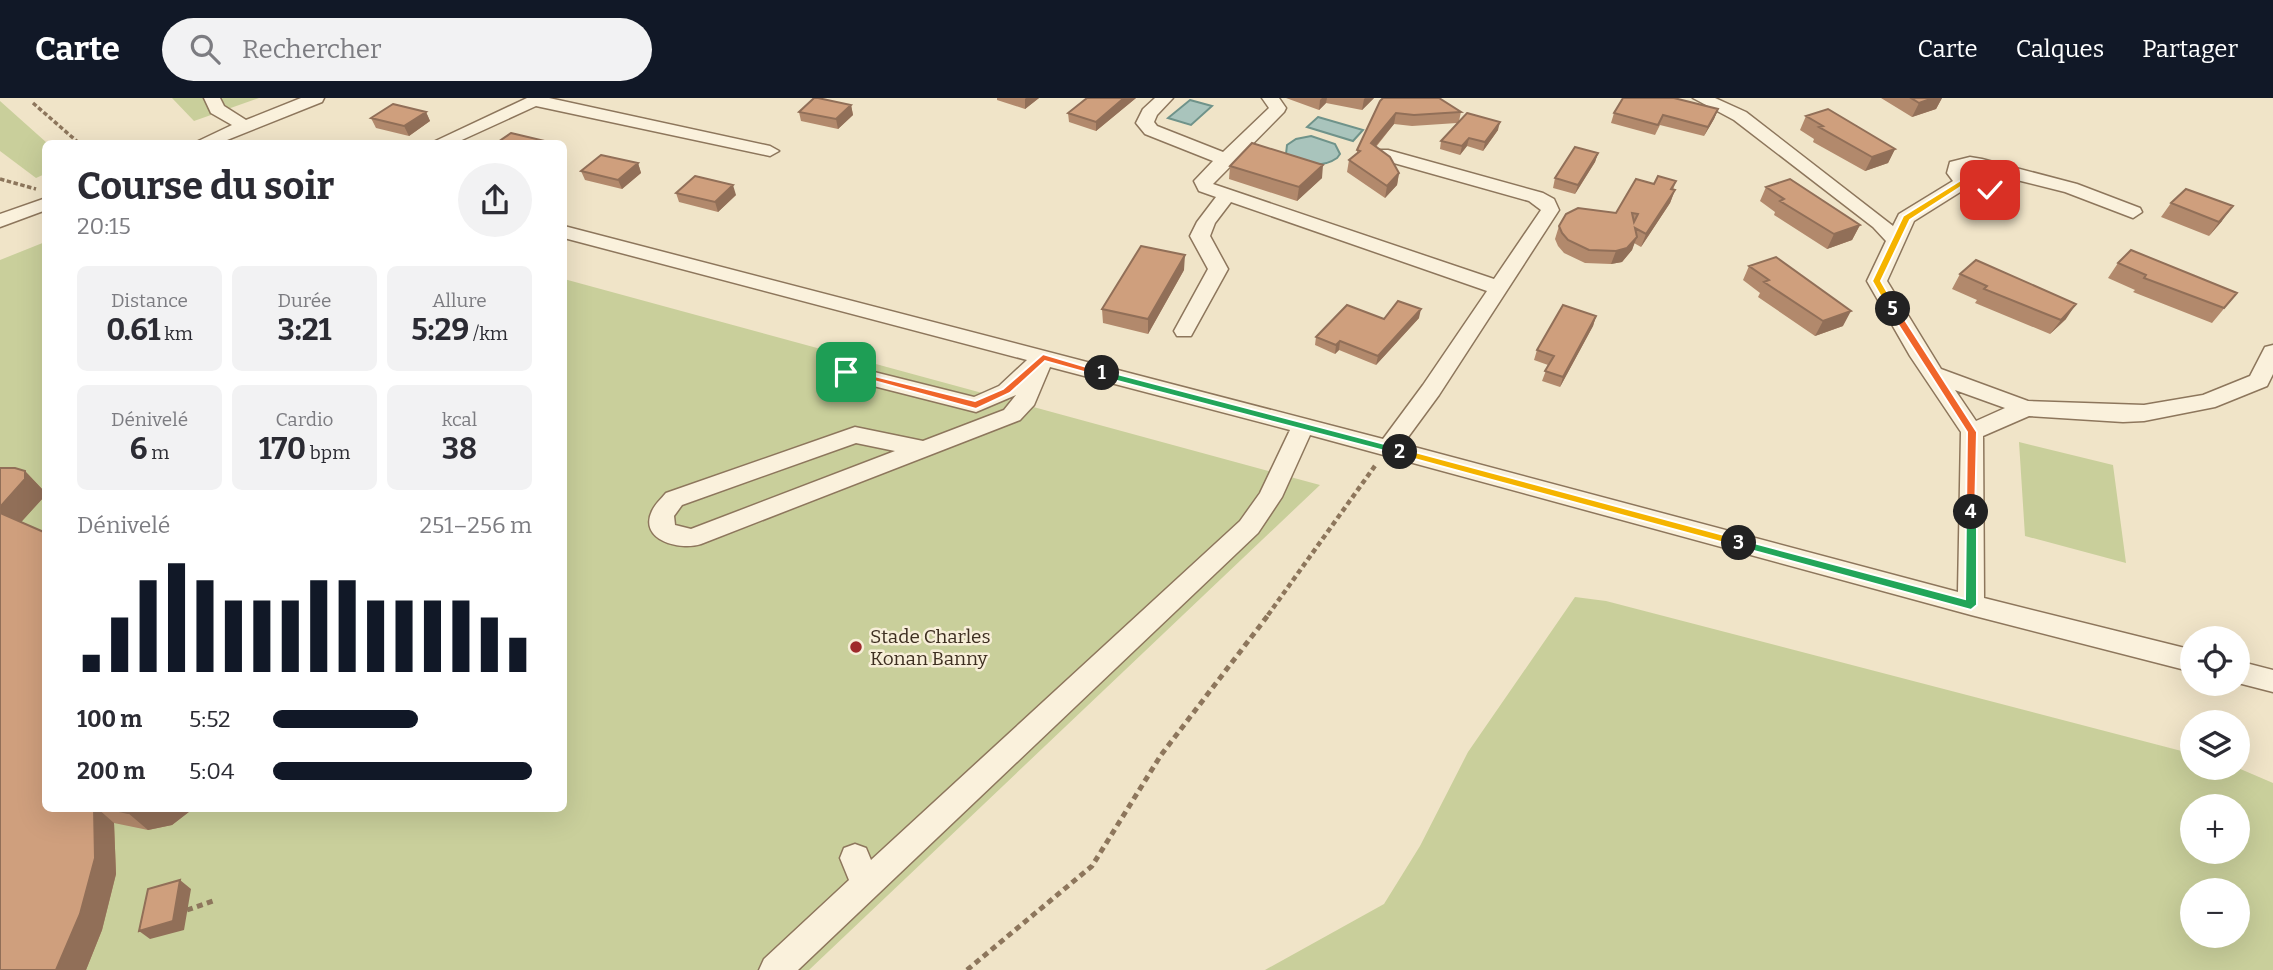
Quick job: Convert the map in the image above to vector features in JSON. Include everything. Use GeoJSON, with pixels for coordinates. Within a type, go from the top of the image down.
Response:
{"type":"FeatureCollection","features":[{"type":"Feature","properties":{"kind":"street"},"geometry":{"type":"LineString","coordinates":[[212,98],[216,109],[245,126]]}},
{"type":"Feature","properties":{"kind":"street"},"geometry":{"type":"LineString","coordinates":[[1165,98],[1149,113],[1145,123],[1152,130],[1227,160]]}},
{"type":"Feature","properties":{"kind":"street"},"geometry":{"type":"LineString","coordinates":[[1270,98],[1278,108],[1203,181],[1205,187],[1226,197],[1499,288]]}},
{"type":"Feature","properties":{"kind":"street"},"geometry":{"type":"LineString","coordinates":[[1701,98],[1740,116],[1880,223],[1896,240]]}},
{"type":"Feature","properties":{"kind":"street"},"geometry":{"type":"LineString","coordinates":[[209,140],[312,99]]}},
{"type":"Feature","properties":{"kind":"street"},"geometry":{"type":"LineString","coordinates":[[446,140],[538,99],[770,151]]}},
{"type":"Feature","properties":{"kind":"street"},"geometry":{"type":"LineString","coordinates":[[1382,153],[1536,197],[1547,203],[1550,210],[1388,448]]}},
{"type":"Feature","properties":{"kind":"street"},"geometry":{"type":"LineString","coordinates":[[1971,605],[1972,432],[1933,374],[1877,281],[1906,218],[1964,182],[1974,188],[2001,189],[2009,185],[2008,179],[2001,171],[2071,188],[2133,212]]}},
{"type":"Feature","properties":{"kind":"street"},"geometry":{"type":"LineString","coordinates":[[1184,331],[1219,269],[1200,236],[1206,222],[1226,197]]}},
{"type":"Feature","properties":{"kind":"street"},"geometry":{"type":"LineString","coordinates":[[0,221],[42,205]]}},
{"type":"Feature","properties":{"kind":"street"},"geometry":{"type":"LineString","coordinates":[[567,233],[1388,448],[1971,605],[2180,658]]}},
{"type":"Feature","properties":{"kind":"street"},"geometry":{"type":"LineString","coordinates":[[1933,374],[2026,408],[2144,413],[2207,402],[2259,381],[2273,352]]}},
{"type":"Feature","properties":{"kind":"street"},"geometry":{"type":"LineString","coordinates":[[846,372],[976,405],[1007,391],[1043,358]]}},
{"type":"Feature","properties":{"kind":"street"},"geometry":{"type":"LineString","coordinates":[[925,449],[855,435],[674,499],[662,514],[663,529],[673,536],[692,538],[925,449],[1012,415],[1023,405],[1043,358]]}},
{"type":"Feature","properties":{"kind":"street"},"geometry":{"type":"LineString","coordinates":[[1972,432],[2026,408]]}},
{"type":"Feature","properties":{"kind":"street"},"geometry":{"type":"LineString","coordinates":[[775,970],[861,871],[1249,527],[1270,497],[1303,426]]}},
{"type":"Feature","properties":{"kind":"street"},"geometry":{"type":"LineString","coordinates":[[2250,675],[2273,681]]}},
{"type":"Feature","properties":{"kind":"path"},"geometry":{"type":"LineString","coordinates":[[33,103],[75,140]]}},
{"type":"Feature","properties":{"kind":"path"},"geometry":{"type":"LineString","coordinates":[[0,180],[42,192]]}},
{"type":"Feature","properties":{"kind":"path"},"geometry":{"type":"LineString","coordinates":[[967,970],[1093,866],[1161,755],[1244,649],[1388,448]]}},
{"type":"Feature","properties":{"kind":"path"},"geometry":{"type":"LineString","coordinates":[[187,910],[216,900]]}},
{"type":"Feature","properties":{"kind":"green space"},"geometry":{"type":"Polygon","coordinates":[[[172,98],[259,98],[194,121],[172,98]]]}},
{"type":"Feature","properties":{"kind":"green space"},"geometry":{"type":"Polygon","coordinates":[[[0,101],[44,140],[42,175],[36,178],[0,151],[0,101]]]}},
{"type":"Feature","properties":{"kind":"green space","name":"Stade Charles Konan Banny"},"geometry":{"type":"Polygon","coordinates":[[[42,243],[42,812],[567,812],[567,280],[1320,485],[809,970],[0,970],[0,260],[42,243]]]}},
{"type":"Feature","properties":{"kind":"green space"},"geometry":{"type":"Polygon","coordinates":[[[2019,442],[2113,465],[2126,563],[2025,536],[2019,442]]]}},
{"type":"Feature","properties":{"kind":"green space"},"geometry":{"type":"Polygon","coordinates":[[[1575,597],[1606,601],[2180,751],[2180,780],[2250,780],[2250,773],[2273,783],[2273,970],[1265,970],[1384,904],[1420,846],[1468,752],[1575,597]]]}},
{"type":"Feature","properties":{"kind":"water"},"geometry":{"type":"Polygon","coordinates":[[[1190,100],[1212,106],[1191,125],[1168,118],[1190,100]]]}},
{"type":"Feature","properties":{"kind":"water"},"geometry":{"type":"Polygon","coordinates":[[[1318,117],[1363,130],[1353,141],[1307,127],[1318,117]]]}},
{"type":"Feature","properties":{"kind":"water"},"geometry":{"type":"Polygon","coordinates":[[[1311,136],[1335,144],[1340,154],[1331,161],[1318,164],[1297,161],[1286,154],[1287,145],[1296,139],[1311,136]]]}},
{"type":"Feature","properties":{"kind":"building"},"geometry":{"type":"Polygon","coordinates":[[[814,98],[851,105],[836,119],[799,112],[814,98]]]}},
{"type":"Feature","properties":{"kind":"building"},"geometry":{"type":"Polygon","coordinates":[[[1087,98],[1124,98],[1096,122],[1068,113],[1087,98]]]}},
{"type":"Feature","properties":{"kind":"building"},"geometry":{"type":"Polygon","coordinates":[[[1383,98],[1439,98],[1461,112],[1414,115],[1396,113],[1371,143],[1390,157],[1399,173],[1387,186],[1349,160],[1360,151],[1357,150],[1383,98]]]}},
{"type":"Feature","properties":{"kind":"building"},"geometry":{"type":"Polygon","coordinates":[[[1623,98],[1674,98],[1718,109],[1708,127],[1663,115],[1658,125],[1614,113],[1623,98]]]}},
{"type":"Feature","properties":{"kind":"building"},"geometry":{"type":"Polygon","coordinates":[[[1911,98],[1933,98],[1919,103],[1911,98]]]}},
{"type":"Feature","properties":{"kind":"building"},"geometry":{"type":"Polygon","coordinates":[[[393,104],[426,112],[404,126],[371,118],[393,104]]]}},
{"type":"Feature","properties":{"kind":"building"},"geometry":{"type":"Polygon","coordinates":[[[1828,109],[1895,149],[1872,157],[1819,127],[1823,126],[1806,116],[1828,109]]]}},
{"type":"Feature","properties":{"kind":"building"},"geometry":{"type":"Polygon","coordinates":[[[1467,113],[1500,122],[1485,142],[1469,138],[1462,146],[1441,141],[1467,113]]]}},
{"type":"Feature","properties":{"kind":"building"},"geometry":{"type":"Polygon","coordinates":[[[511,133],[541,140],[501,140],[511,133]]]}},
{"type":"Feature","properties":{"kind":"building"},"geometry":{"type":"Polygon","coordinates":[[[1252,143],[1323,165],[1299,187],[1230,166],[1252,143]]]}},
{"type":"Feature","properties":{"kind":"building"},"geometry":{"type":"Polygon","coordinates":[[[1575,147],[1598,153],[1578,185],[1555,178],[1575,147]]]}},
{"type":"Feature","properties":{"kind":"building"},"geometry":{"type":"Polygon","coordinates":[[[601,155],[638,163],[618,180],[581,171],[601,155]]]}},
{"type":"Feature","properties":{"kind":"building"},"geometry":{"type":"Polygon","coordinates":[[[695,176],[733,185],[715,202],[676,193],[695,176]]]}},
{"type":"Feature","properties":{"kind":"building"},"geometry":{"type":"Polygon","coordinates":[[[1658,176],[1676,181],[1671,189],[1675,190],[1646,234],[1635,228],[1637,237],[1627,248],[1616,251],[1589,250],[1568,240],[1562,233],[1559,226],[1566,214],[1578,208],[1616,213],[1636,179],[1654,184],[1658,176]]]}},
{"type":"Feature","properties":{"kind":"building"},"geometry":{"type":"Polygon","coordinates":[[[1790,179],[1860,225],[1834,234],[1780,201],[1784,199],[1766,187],[1790,179]]]}},
{"type":"Feature","properties":{"kind":"building"},"geometry":{"type":"Polygon","coordinates":[[[2186,189],[2233,206],[2219,222],[2171,203],[2186,189]]]}},
{"type":"Feature","properties":{"kind":"building"},"geometry":{"type":"Polygon","coordinates":[[[1141,246],[1185,255],[1148,319],[1102,309],[1141,246]]]}},
{"type":"Feature","properties":{"kind":"building"},"geometry":{"type":"Polygon","coordinates":[[[2131,250],[2237,293],[2224,308],[2144,278],[2146,275],[2118,263],[2131,250]]]}},
{"type":"Feature","properties":{"kind":"building"},"geometry":{"type":"Polygon","coordinates":[[[1776,257],[1851,311],[1823,321],[1764,282],[1769,280],[1749,266],[1776,257]]]}},
{"type":"Feature","properties":{"kind":"building"},"geometry":{"type":"Polygon","coordinates":[[[1976,260],[2076,304],[2061,320],[1984,289],[1987,286],[1960,274],[1976,260]]]}},
{"type":"Feature","properties":{"kind":"building"},"geometry":{"type":"Polygon","coordinates":[[[1398,301],[1421,309],[1378,356],[1340,341],[1336,345],[1316,337],[1347,305],[1384,319],[1398,301]]]}},
{"type":"Feature","properties":{"kind":"building"},"geometry":{"type":"Polygon","coordinates":[[[1563,305],[1596,316],[1563,377],[1545,371],[1554,356],[1537,350],[1563,305]]]}},
{"type":"Feature","properties":{"kind":"building"},"geometry":{"type":"Polygon","coordinates":[[[0,468],[25,471],[25,479],[0,507],[0,468]]]}},
{"type":"Feature","properties":{"kind":"building"},"geometry":{"type":"Polygon","coordinates":[[[0,513],[42,531],[42,812],[94,812],[95,858],[80,914],[56,970],[0,970],[0,513]]]}},
{"type":"Feature","properties":{"kind":"building"},"geometry":{"type":"Polygon","coordinates":[[[180,880],[173,921],[139,931],[148,889],[180,880]]]}},
{"type":"Feature","properties":{"kind":"place","name":"Stade Charles Konan Banny"},"geometry":{"type":"Point","coordinates":[856,647]}},
{"type":"Feature","properties":{"kind":"route"},"geometry":{"type":"LineString","coordinates":[[846,372],[976,405],[997,398],[1007,391],[1043,358],[1971,605],[1972,432],[1921,356],[1877,281],[1906,218],[1964,182],[1974,188],[1990,190]]}}]}
